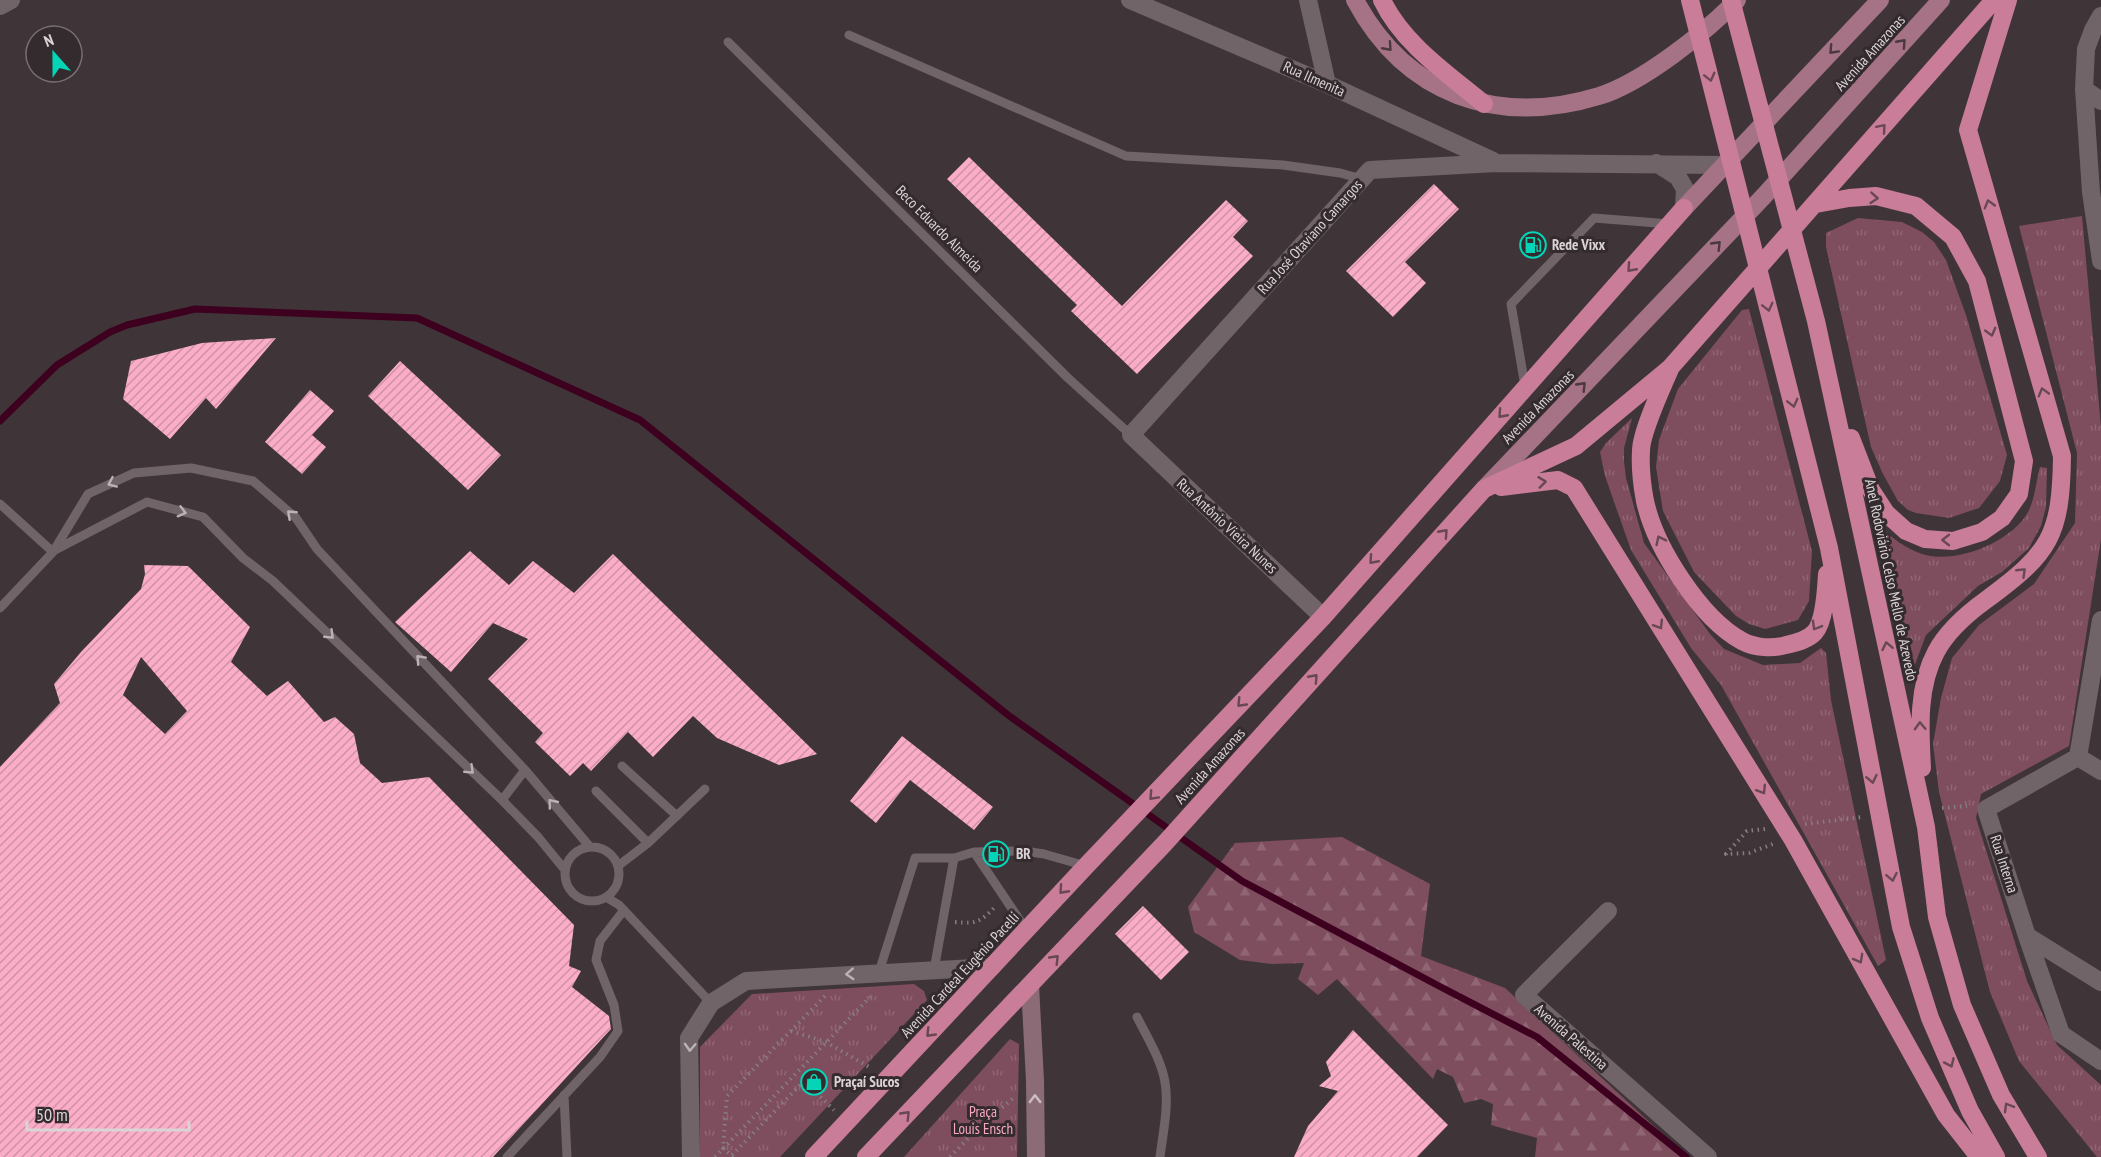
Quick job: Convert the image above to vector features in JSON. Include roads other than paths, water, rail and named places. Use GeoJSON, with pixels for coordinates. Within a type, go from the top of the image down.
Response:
{"type":"FeatureCollection","features":[{"type":"Feature","properties":{"kind":"highway"},"geometry":{"type":"LineString","coordinates":[[1382,0],[1394,21],[1426,56],[1484,104]]}},
{"type":"Feature","properties":{"kind":"highway"},"geometry":{"type":"LineString","coordinates":[[1690,0],[1829,548],[1902,927],[1930,1018],[1970,1111],[1996,1157]]}},
{"type":"Feature","properties":{"kind":"highway","name":"Anel Rodoviário Celso Mello de Azevedo"},"geometry":{"type":"LineString","coordinates":[[1731,0],[1816,321],[1929,818],[1937,917],[1962,1005],[2001,1095],[2038,1157]]}},
{"type":"Feature","properties":{"kind":"highway"},"geometry":{"type":"LineString","coordinates":[[1484,489],[1576,446],[1670,368],[1994,0]]}},
{"type":"Feature","properties":{"kind":"highway"},"geometry":{"type":"LineString","coordinates":[[1929,818],[1920,718],[1927,675],[1936,652],[1950,631],[1975,608],[2020,575],[2045,547],[2055,526],[2062,493],[2062,456],[1968,130],[2008,0]]}},
{"type":"Feature","properties":{"kind":"highway"},"geometry":{"type":"LineString","coordinates":[[1816,204],[1876,196],[1916,206],[1953,237],[1977,281],[2024,462],[2019,495],[2002,518],[1982,532],[1953,541],[1925,539],[1906,531],[1886,513],[1871,490],[1823,353]]}},
{"type":"Feature","properties":{"kind":"highway","name":"Avenida Amazonas"},"geometry":{"type":"LineString","coordinates":[[1132,817],[1323,617],[1684,208]]}},
{"type":"Feature","properties":{"kind":"highway"},"geometry":{"type":"LineString","coordinates":[[1670,368],[1641,448],[1641,476],[1645,502],[1655,531],[1671,564],[1701,605],[1725,629],[1743,642],[1773,649],[1800,642],[1815,632],[1822,614],[1829,548]]}},
{"type":"Feature","properties":{"kind":"highway"},"geometry":{"type":"LineString","coordinates":[[1484,489],[1558,480],[1574,488],[1793,840],[1946,1115],[1979,1157]]}},
{"type":"Feature","properties":{"kind":"highway","name":"Avenida Amazonas"},"geometry":{"type":"LineString","coordinates":[[1030,985],[1165,843],[1484,489]]}},
{"type":"Feature","properties":{"kind":"highway","name":"Avenida Cardeal Eugênio Pacelli"},"geometry":{"type":"LineString","coordinates":[[814,1157],[1132,817]]}},
{"type":"Feature","properties":{"kind":"highway"},"geometry":{"type":"LineString","coordinates":[[866,1157],[1030,985]]}},
{"type":"Feature","properties":{"kind":"main road"},"geometry":{"type":"LineString","coordinates":[[1355,0],[1368,24],[1408,68],[1445,92],[1500,107],[1547,107],[1600,96],[1622,87],[1670,56],[1716,22],[1737,0]]}},
{"type":"Feature","properties":{"kind":"main road","name":"Avenida Amazonas"},"geometry":{"type":"LineString","coordinates":[[1484,489],[1763,197],[1941,0]]}},
{"type":"Feature","properties":{"kind":"main road","name":"Avenida Amazonas"},"geometry":{"type":"LineString","coordinates":[[1684,208],[1877,3]]}},
{"type":"Feature","properties":{"kind":"street"},"geometry":{"type":"LineString","coordinates":[[0,6],[11,0]]}},
{"type":"Feature","properties":{"kind":"street","name":"Rua Ilmenita"},"geometry":{"type":"LineString","coordinates":[[1130,0],[1327,84],[1496,163]]}},
{"type":"Feature","properties":{"kind":"street"},"geometry":{"type":"LineString","coordinates":[[1308,0],[1327,84]]}},
{"type":"Feature","properties":{"kind":"street"},"geometry":{"type":"LineString","coordinates":[[2101,16],[2086,49],[2084,89],[2091,192],[2101,261]]}},
{"type":"Feature","properties":{"kind":"street"},"geometry":{"type":"LineString","coordinates":[[2084,89],[2101,102]]}},
{"type":"Feature","properties":{"kind":"street"},"geometry":{"type":"LineString","coordinates":[[1655,162],[1678,177],[1685,189],[1684,208]]}},
{"type":"Feature","properties":{"kind":"street","name":"Rua José Otaviano Camargos"},"geometry":{"type":"LineString","coordinates":[[1131,435],[1370,170],[1496,163],[1655,162],[1725,165]]}},
{"type":"Feature","properties":{"kind":"street","name":"Rua Antônio Vieira Nunes"},"geometry":{"type":"LineString","coordinates":[[1131,435],[1323,617]]}},
{"type":"Feature","properties":{"kind":"street"},"geometry":{"type":"LineString","coordinates":[[2101,620],[2078,757],[2101,771]]}},
{"type":"Feature","properties":{"kind":"street","name":"Rua Interna"},"geometry":{"type":"LineString","coordinates":[[2027,936],[1986,810],[2078,757]]}},
{"type":"Feature","properties":{"kind":"street","name":"Avenida Palestina"},"geometry":{"type":"LineString","coordinates":[[1608,911],[1524,995],[1708,1157]]}},
{"type":"Feature","properties":{"kind":"street"},"geometry":{"type":"LineString","coordinates":[[2027,936],[2101,982]]}},
{"type":"Feature","properties":{"kind":"street"},"geometry":{"type":"LineString","coordinates":[[2027,936],[2061,1034],[2101,1061]]}},
{"type":"Feature","properties":{"kind":"street"},"geometry":{"type":"LineString","coordinates":[[691,1157],[690,1038],[711,1003],[747,981],[992,967]]}},
{"type":"Feature","properties":{"kind":"street"},"geometry":{"type":"LineString","coordinates":[[1030,985],[1036,1157]]}},
{"type":"Feature","properties":{"kind":"lane"},"geometry":{"type":"LineString","coordinates":[[849,35],[1126,156],[1283,165],[1340,173],[1362,179]]}},
{"type":"Feature","properties":{"kind":"lane","name":"Beco Eduardo Almeida"},"geometry":{"type":"LineString","coordinates":[[728,42],[1068,378],[1131,435]]}},
{"type":"Feature","properties":{"kind":"lane"},"geometry":{"type":"LineString","coordinates":[[1526,387],[1511,304],[1594,218],[1670,224]]}},
{"type":"Feature","properties":{"kind":"lane"},"geometry":{"type":"LineString","coordinates":[[0,608],[53,552],[88,494],[134,473],[191,468],[253,481],[296,518],[317,549],[525,770],[590,847]]}},
{"type":"Feature","properties":{"kind":"lane"},"geometry":{"type":"LineString","coordinates":[[53,552],[147,502],[203,517],[243,558],[273,581],[502,800],[538,837],[565,870]]}},
{"type":"Feature","properties":{"kind":"lane"},"geometry":{"type":"LineString","coordinates":[[0,504],[53,552]]}},
{"type":"Feature","properties":{"kind":"lane"},"geometry":{"type":"LineString","coordinates":[[622,766],[677,816]]}},
{"type":"Feature","properties":{"kind":"lane"},"geometry":{"type":"LineString","coordinates":[[502,800],[525,770]]}},
{"type":"Feature","properties":{"kind":"lane"},"geometry":{"type":"LineString","coordinates":[[618,866],[648,843],[705,789]]}},
{"type":"Feature","properties":{"kind":"lane"},"geometry":{"type":"LineString","coordinates":[[596,791],[648,843]]}},
{"type":"Feature","properties":{"kind":"lane"},"geometry":{"type":"LineString","coordinates":[[590,847],[602,849],[612,856],[618,866],[619,878],[614,889],[606,897],[594,901],[582,899],[572,893],[566,882],[565,870],[570,859],[579,851],[590,847]]}},
{"type":"Feature","properties":{"kind":"lane"},"geometry":{"type":"LineString","coordinates":[[887,972],[915,858],[954,858],[974,852],[1024,851],[1086,866]]}},
{"type":"Feature","properties":{"kind":"lane"},"geometry":{"type":"LineString","coordinates":[[974,852],[1027,931]]}},
{"type":"Feature","properties":{"kind":"lane"},"geometry":{"type":"LineString","coordinates":[[934,970],[954,858]]}},
{"type":"Feature","properties":{"kind":"lane"},"geometry":{"type":"LineString","coordinates":[[606,897],[624,910],[711,1003]]}},
{"type":"Feature","properties":{"kind":"lane"},"geometry":{"type":"LineString","coordinates":[[507,1157],[600,1057],[618,1030],[614,1005],[596,960],[600,941],[624,910]]}},
{"type":"Feature","properties":{"kind":"lane"},"geometry":{"type":"LineString","coordinates":[[1137,1017],[1165,1081],[1166,1106],[1160,1157]]}},
{"type":"Feature","properties":{"kind":"lane"},"geometry":{"type":"LineString","coordinates":[[564,1095],[567,1157]]}},
{"type":"Feature","properties":{"kind":"waterway"},"geometry":{"type":"LineString","coordinates":[[0,421],[57,365],[110,332],[127,325],[195,309],[417,318],[640,420],[1008,715],[1242,881],[1537,1037],[1686,1157]]}},
{"type":"Feature","properties":{"kind":"place","name":"Rede Vixx"},"geometry":{"type":"Point","coordinates":[1533,245]}},
{"type":"Feature","properties":{"kind":"place","name":"BR"},"geometry":{"type":"Point","coordinates":[996,854]}},
{"type":"Feature","properties":{"kind":"place","name":"Praçaí Sucos"},"geometry":{"type":"Point","coordinates":[814,1082]}},
{"type":"Feature","properties":{"kind":"park label","name":"Praça Louis Ensch"},"geometry":{"type":"Point","coordinates":[983,1120]}}]}
